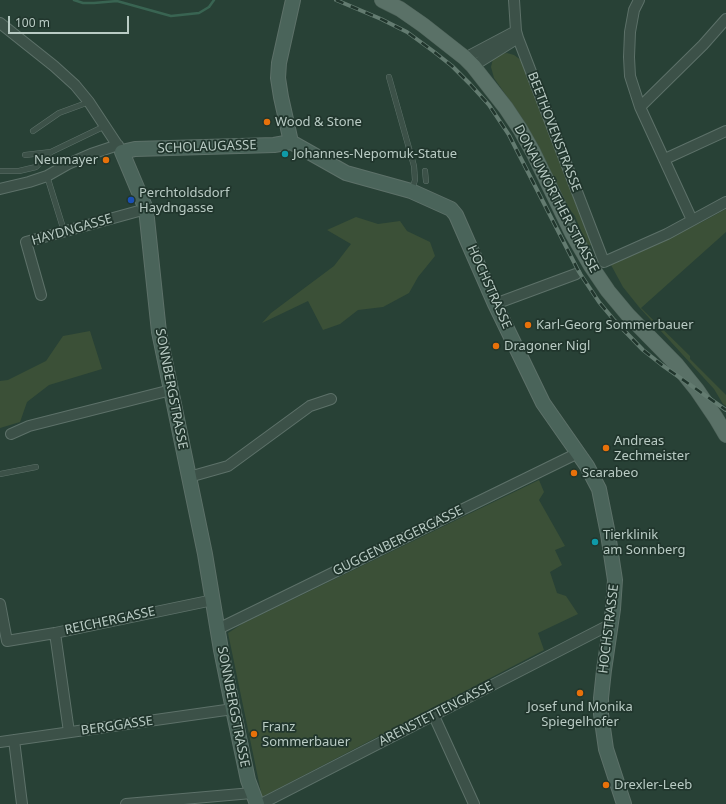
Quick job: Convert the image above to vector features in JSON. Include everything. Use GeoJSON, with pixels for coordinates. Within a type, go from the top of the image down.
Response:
{"type":"FeatureCollection","features":[{"type":"Feature","properties":{"kind":"main road"},"geometry":{"type":"LineString","coordinates":[[291,142],[278,78],[279,63],[293,0]]}},
{"type":"Feature","properties":{"kind":"main road","name":"DONAUWÖRTHER STRASSE"},"geometry":{"type":"LineString","coordinates":[[383,0],[400,9],[423,25],[469,62],[506,108],[533,152],[572,233],[591,266],[608,291],[628,315],[676,364],[697,390],[726,436]]}},
{"type":"Feature","properties":{"kind":"main road","name":"SCHOLAUGASSE"},"geometry":{"type":"LineString","coordinates":[[120,148],[135,149],[274,145],[291,142]]}},
{"type":"Feature","properties":{"kind":"main road","name":"HOCHSTRASSE"},"geometry":{"type":"LineString","coordinates":[[291,142],[346,173],[420,192],[451,209],[456,215],[495,304],[542,403],[587,466],[599,490],[616,580],[604,670],[601,714],[606,749],[624,804]]}},
{"type":"Feature","properties":{"kind":"main road","name":"SONNBERGSTRASSE"},"geometry":{"type":"LineString","coordinates":[[120,148],[146,209],[159,332],[205,554],[233,709],[248,780],[257,800]]}},
{"type":"Feature","properties":{"kind":"street","name":"BEETHOVENSTRASSE"},"geometry":{"type":"LineString","coordinates":[[514,0],[517,34],[604,262],[667,234],[692,220]]}},
{"type":"Feature","properties":{"kind":"street"},"geometry":{"type":"LineString","coordinates":[[639,0],[634,10],[630,32],[629,57],[630,76],[640,107],[692,220],[726,202]]}},
{"type":"Feature","properties":{"kind":"street"},"geometry":{"type":"LineString","coordinates":[[640,107],[703,45],[726,19]]}},
{"type":"Feature","properties":{"kind":"street","name":"SONNBERGSTRASSE"},"geometry":{"type":"LineString","coordinates":[[0,23],[54,66],[74,85],[106,125],[120,148]]}},
{"type":"Feature","properties":{"kind":"street"},"geometry":{"type":"LineString","coordinates":[[469,62],[517,34]]}},
{"type":"Feature","properties":{"kind":"street"},"geometry":{"type":"LineString","coordinates":[[664,159],[726,131]]}},
{"type":"Feature","properties":{"kind":"street"},"geometry":{"type":"LineString","coordinates":[[0,189],[46,176],[86,156],[120,148]]}},
{"type":"Feature","properties":{"kind":"street","name":"HAYDNGASSE"},"geometry":{"type":"LineString","coordinates":[[41,294],[26,242],[146,209]]}},
{"type":"Feature","properties":{"kind":"street"},"geometry":{"type":"LineString","coordinates":[[495,304],[576,274]]}},
{"type":"Feature","properties":{"kind":"street"},"geometry":{"type":"LineString","coordinates":[[11,434],[29,426],[171,390]]}},
{"type":"Feature","properties":{"kind":"street"},"geometry":{"type":"LineString","coordinates":[[188,477],[228,466],[310,406],[331,399]]}},
{"type":"Feature","properties":{"kind":"street","name":"GUGGENBERGERGASSE"},"geometry":{"type":"LineString","coordinates":[[218,629],[578,452]]}},
{"type":"Feature","properties":{"kind":"street","name":"REICHERGASSE"},"geometry":{"type":"LineString","coordinates":[[0,604],[7,640],[55,633],[213,600]]}},
{"type":"Feature","properties":{"kind":"street","name":"ARENSTETTENGASSE"},"geometry":{"type":"LineString","coordinates":[[257,800],[434,716],[611,624]]}},
{"type":"Feature","properties":{"kind":"street"},"geometry":{"type":"LineString","coordinates":[[55,633],[69,732]]}},
{"type":"Feature","properties":{"kind":"street","name":"BERGGASSE"},"geometry":{"type":"LineString","coordinates":[[0,742],[233,709]]}},
{"type":"Feature","properties":{"kind":"street"},"geometry":{"type":"LineString","coordinates":[[434,716],[474,804]]}},
{"type":"Feature","properties":{"kind":"street"},"geometry":{"type":"LineString","coordinates":[[14,740],[22,804]]}},
{"type":"Feature","properties":{"kind":"street"},"geometry":{"type":"LineString","coordinates":[[126,804],[257,800]]}},
{"type":"Feature","properties":{"kind":"lane"},"geometry":{"type":"LineString","coordinates":[[389,77],[414,166],[415,180],[420,192]]}},
{"type":"Feature","properties":{"kind":"lane"},"geometry":{"type":"LineString","coordinates":[[34,131],[60,113],[89,102]]}},
{"type":"Feature","properties":{"kind":"lane"},"geometry":{"type":"LineString","coordinates":[[0,171],[19,171],[36,167],[52,152],[106,125]]}},
{"type":"Feature","properties":{"kind":"lane"},"geometry":{"type":"LineString","coordinates":[[25,154],[52,152]]}},
{"type":"Feature","properties":{"kind":"lane"},"geometry":{"type":"LineString","coordinates":[[425,171],[426,181]]}},
{"type":"Feature","properties":{"kind":"lane"},"geometry":{"type":"LineString","coordinates":[[46,176],[64,231]]}},
{"type":"Feature","properties":{"kind":"lane"},"geometry":{"type":"LineString","coordinates":[[0,474],[36,467]]}},
{"type":"Feature","properties":{"kind":"green space"},"geometry":{"type":"Polygon","coordinates":[[[507,53],[514,55],[521,60],[591,241],[591,245],[587,246],[575,216],[567,206],[540,150],[522,118],[494,78],[491,67],[493,59],[500,54],[507,53]]]}},
{"type":"Feature","properties":{"kind":"green space"},"geometry":{"type":"Polygon","coordinates":[[[726,209],[726,232],[641,308],[690,356],[690,359],[726,395],[726,406],[723,404],[714,389],[639,307],[623,287],[611,265],[726,209]]]}},
{"type":"Feature","properties":{"kind":"green space"},"geometry":{"type":"Polygon","coordinates":[[[356,217],[378,224],[400,221],[407,231],[430,242],[435,256],[418,277],[409,293],[383,307],[358,310],[340,324],[323,330],[308,301],[262,323],[271,313],[334,266],[351,244],[327,230],[356,217]]]}},
{"type":"Feature","properties":{"kind":"green space"},"geometry":{"type":"Polygon","coordinates":[[[90,331],[102,369],[49,385],[27,402],[20,422],[0,428],[0,381],[8,380],[46,361],[63,336],[90,331]]]}},
{"type":"Feature","properties":{"kind":"green space"},"geometry":{"type":"Polygon","coordinates":[[[539,480],[544,492],[539,500],[565,546],[555,550],[562,565],[550,572],[557,593],[566,596],[578,614],[538,633],[544,650],[262,797],[228,633],[242,624],[539,480]]]}},
{"type":"Feature","properties":{"kind":"waterway"},"geometry":{"type":"LineString","coordinates":[[74,0],[83,3],[117,1],[171,16],[199,13],[209,7],[214,0]]}},
{"type":"Feature","properties":{"kind":"railway"},"geometry":{"type":"LineString","coordinates":[[336,0],[407,32],[452,66],[470,84],[489,105],[509,135],[579,272],[599,302],[643,350],[726,410]]}},
{"type":"Feature","properties":{"kind":"place","name":"Wood & Stone"},"geometry":{"type":"Point","coordinates":[267,122]}},
{"type":"Feature","properties":{"kind":"place","name":"Johannes-Nepomuk-Statue"},"geometry":{"type":"Point","coordinates":[285,154]}},
{"type":"Feature","properties":{"kind":"place","name":"Neumayer"},"geometry":{"type":"Point","coordinates":[106,160]}},
{"type":"Feature","properties":{"kind":"place","name":"Perchtoldsdorf Haydngasse"},"geometry":{"type":"Point","coordinates":[131,200]}},
{"type":"Feature","properties":{"kind":"place","name":"Karl-Georg Sommerbauer"},"geometry":{"type":"Point","coordinates":[528,325]}},
{"type":"Feature","properties":{"kind":"place","name":"Dragoner Nigl"},"geometry":{"type":"Point","coordinates":[496,346]}},
{"type":"Feature","properties":{"kind":"place","name":"Andreas Zechmeister"},"geometry":{"type":"Point","coordinates":[606,448]}},
{"type":"Feature","properties":{"kind":"place","name":"Scarabeo"},"geometry":{"type":"Point","coordinates":[574,473]}},
{"type":"Feature","properties":{"kind":"place","name":"Tierklinik am Sonnberg"},"geometry":{"type":"Point","coordinates":[595,542]}},
{"type":"Feature","properties":{"kind":"place","name":"Josef und Monika Spiegelhofer"},"geometry":{"type":"Point","coordinates":[580,693]}},
{"type":"Feature","properties":{"kind":"place","name":"Franz Sommerbauer"},"geometry":{"type":"Point","coordinates":[254,734]}},
{"type":"Feature","properties":{"kind":"place","name":"Drexler-Leeb"},"geometry":{"type":"Point","coordinates":[606,785]}}]}
